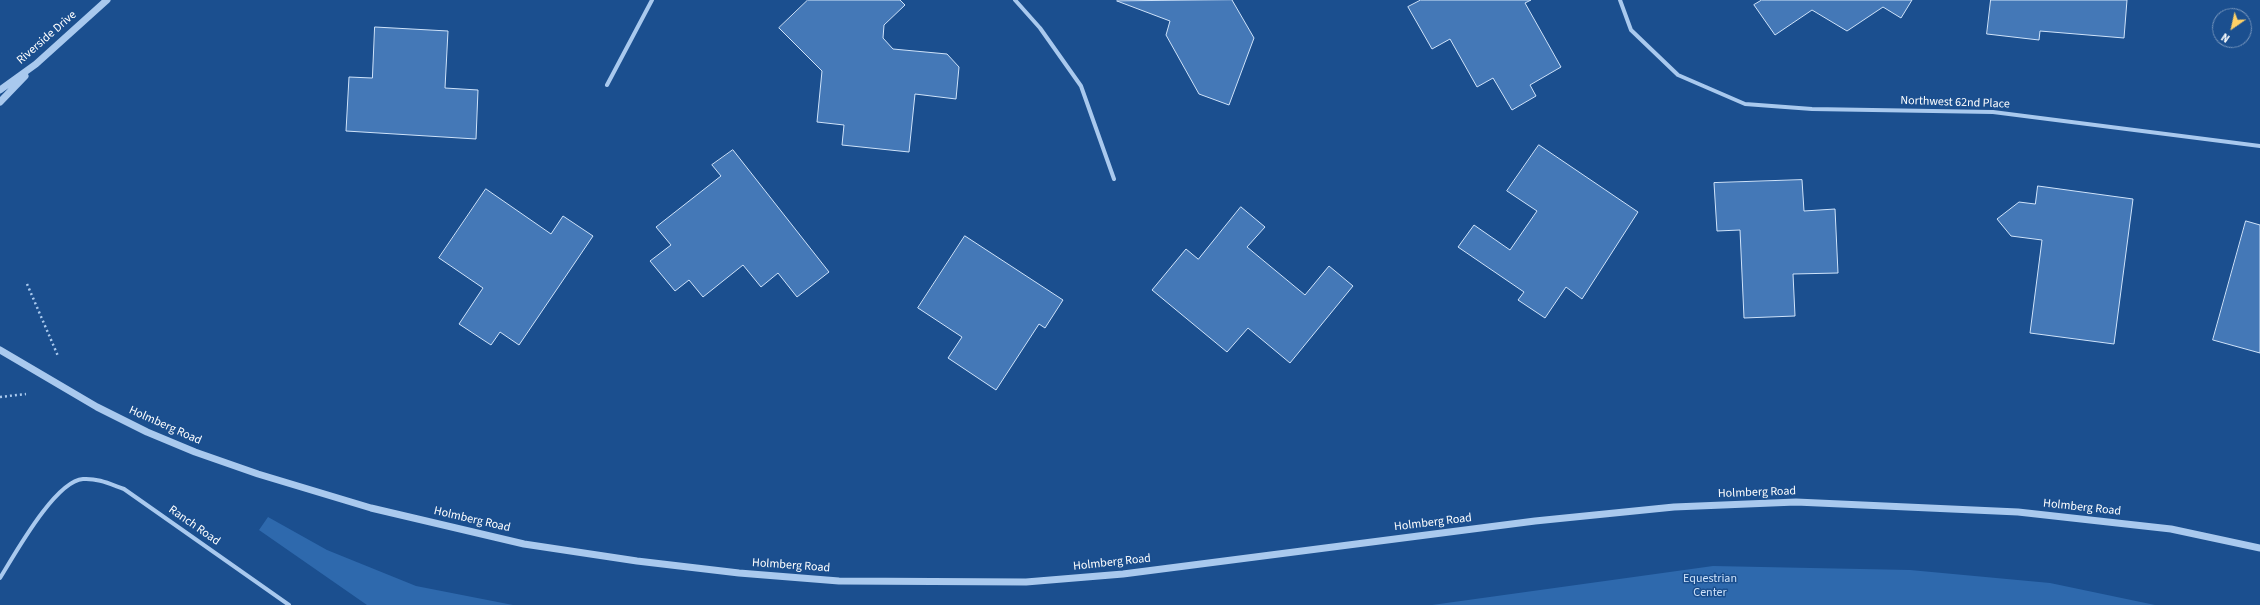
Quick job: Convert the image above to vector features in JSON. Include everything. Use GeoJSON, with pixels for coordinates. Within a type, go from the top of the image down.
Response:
{"type":"FeatureCollection","features":[{"type":"Feature","properties":{"kind":"street","name":"Riverside Drive"},"geometry":{"type":"LineString","coordinates":[[0,90],[36,64],[107,0]]}},
{"type":"Feature","properties":{"kind":"street"},"geometry":{"type":"LineString","coordinates":[[607,85],[652,0]]}},
{"type":"Feature","properties":{"kind":"street"},"geometry":{"type":"LineString","coordinates":[[1015,0],[1040,28],[1081,86],[1114,179]]}},
{"type":"Feature","properties":{"kind":"street","name":"Northwest 62nd Place"},"geometry":{"type":"LineString","coordinates":[[1620,0],[1631,30],[1678,75],[1745,104],[1812,110],[1993,112],[2260,146]]}},
{"type":"Feature","properties":{"kind":"street"},"geometry":{"type":"LineString","coordinates":[[0,102],[36,64]]}},
{"type":"Feature","properties":{"kind":"street","name":"Holmberg Road"},"geometry":{"type":"LineString","coordinates":[[0,350],[97,407],[146,432],[195,452],[371,508],[524,544],[636,561],[739,573],[839,581],[1026,582],[1123,574],[1535,521],[1674,507],[1796,502],[1894,505],[2018,512],[2171,529],[2260,548]]}},
{"type":"Feature","properties":{"kind":"street","name":"Ranch Road"},"geometry":{"type":"LineString","coordinates":[[0,578],[53,497],[66,486],[81,479],[102,480],[124,489],[289,605]]}},
{"type":"Feature","properties":{"kind":"path"},"geometry":{"type":"LineString","coordinates":[[27,284],[58,356]]}},
{"type":"Feature","properties":{"kind":"path"},"geometry":{"type":"LineString","coordinates":[[0,397],[26,394]]}},
{"type":"Feature","properties":{"kind":"green space"},"geometry":{"type":"Polygon","coordinates":[[[268,517],[327,550],[416,586],[513,605],[367,605],[259,530],[268,517]]]}},
{"type":"Feature","properties":{"kind":"green space","name":"Equestrian Center"},"geometry":{"type":"Polygon","coordinates":[[[1713,566],[1910,570],[2050,583],[2155,605],[1432,605],[1713,566]]]}},
{"type":"Feature","properties":{"kind":"building"},"geometry":{"type":"Polygon","coordinates":[[[808,0],[900,0],[905,5],[884,25],[883,38],[893,49],[947,54],[959,67],[956,99],[915,94],[909,152],[842,145],[844,125],[817,122],[822,71],[779,28],[808,0]]]}},
{"type":"Feature","properties":{"kind":"building"},"geometry":{"type":"Polygon","coordinates":[[[1232,0],[1254,38],[1229,105],[1199,94],[1166,35],[1170,21],[1117,1],[1232,0]]]}},
{"type":"Feature","properties":{"kind":"building"},"geometry":{"type":"Polygon","coordinates":[[[1421,0],[1531,0],[1525,3],[1561,67],[1530,85],[1536,96],[1512,110],[1493,78],[1477,87],[1450,39],[1432,49],[1408,7],[1421,0]]]}},
{"type":"Feature","properties":{"kind":"building"},"geometry":{"type":"Polygon","coordinates":[[[1762,0],[1912,0],[1901,18],[1883,7],[1847,31],[1812,10],[1775,35],[1754,5],[1762,0]]]}},
{"type":"Feature","properties":{"kind":"building"},"geometry":{"type":"Polygon","coordinates":[[[1991,0],[2127,0],[2124,38],[2040,31],[2039,40],[1987,34],[1991,0]]]}},
{"type":"Feature","properties":{"kind":"building"},"geometry":{"type":"Polygon","coordinates":[[[375,27],[448,31],[445,88],[478,90],[476,139],[346,131],[349,77],[372,78],[375,27]]]}},
{"type":"Feature","properties":{"kind":"building"},"geometry":{"type":"Polygon","coordinates":[[[1539,145],[1638,212],[1582,299],[1566,287],[1545,318],[1518,300],[1524,292],[1458,247],[1474,225],[1510,250],[1537,211],[1507,191],[1539,145]]]}},
{"type":"Feature","properties":{"kind":"building"},"geometry":{"type":"Polygon","coordinates":[[[733,150],[829,272],[797,297],[778,273],[761,287],[743,265],[703,297],[689,280],[675,291],[650,261],[671,245],[656,227],[721,176],[712,165],[733,150]]]}},
{"type":"Feature","properties":{"kind":"building"},"geometry":{"type":"Polygon","coordinates":[[[1802,180],[1804,211],[1835,209],[1838,273],[1793,274],[1795,316],[1744,318],[1740,230],[1717,231],[1714,183],[1802,180]]]}},
{"type":"Feature","properties":{"kind":"building"},"geometry":{"type":"Polygon","coordinates":[[[2038,186],[2133,199],[2114,344],[2030,333],[2042,240],[2011,236],[1997,219],[2019,202],[2035,204],[2038,186]]]}},
{"type":"Feature","properties":{"kind":"building"},"geometry":{"type":"Polygon","coordinates":[[[486,189],[551,234],[563,216],[593,236],[519,345],[500,332],[491,345],[459,324],[483,288],[439,258],[486,189]]]}},
{"type":"Feature","properties":{"kind":"building"},"geometry":{"type":"Polygon","coordinates":[[[1241,207],[1265,227],[1247,247],[1305,295],[1329,266],[1353,286],[1290,363],[1248,328],[1227,352],[1152,290],[1186,249],[1198,259],[1241,207]]]}},
{"type":"Feature","properties":{"kind":"building"},"geometry":{"type":"Polygon","coordinates":[[[2246,221],[2260,225],[2260,353],[2213,340],[2246,221]]]}},
{"type":"Feature","properties":{"kind":"building"},"geometry":{"type":"Polygon","coordinates":[[[965,236],[1063,300],[1045,328],[1039,324],[996,390],[948,358],[962,337],[918,308],[965,236]]]}}]}
